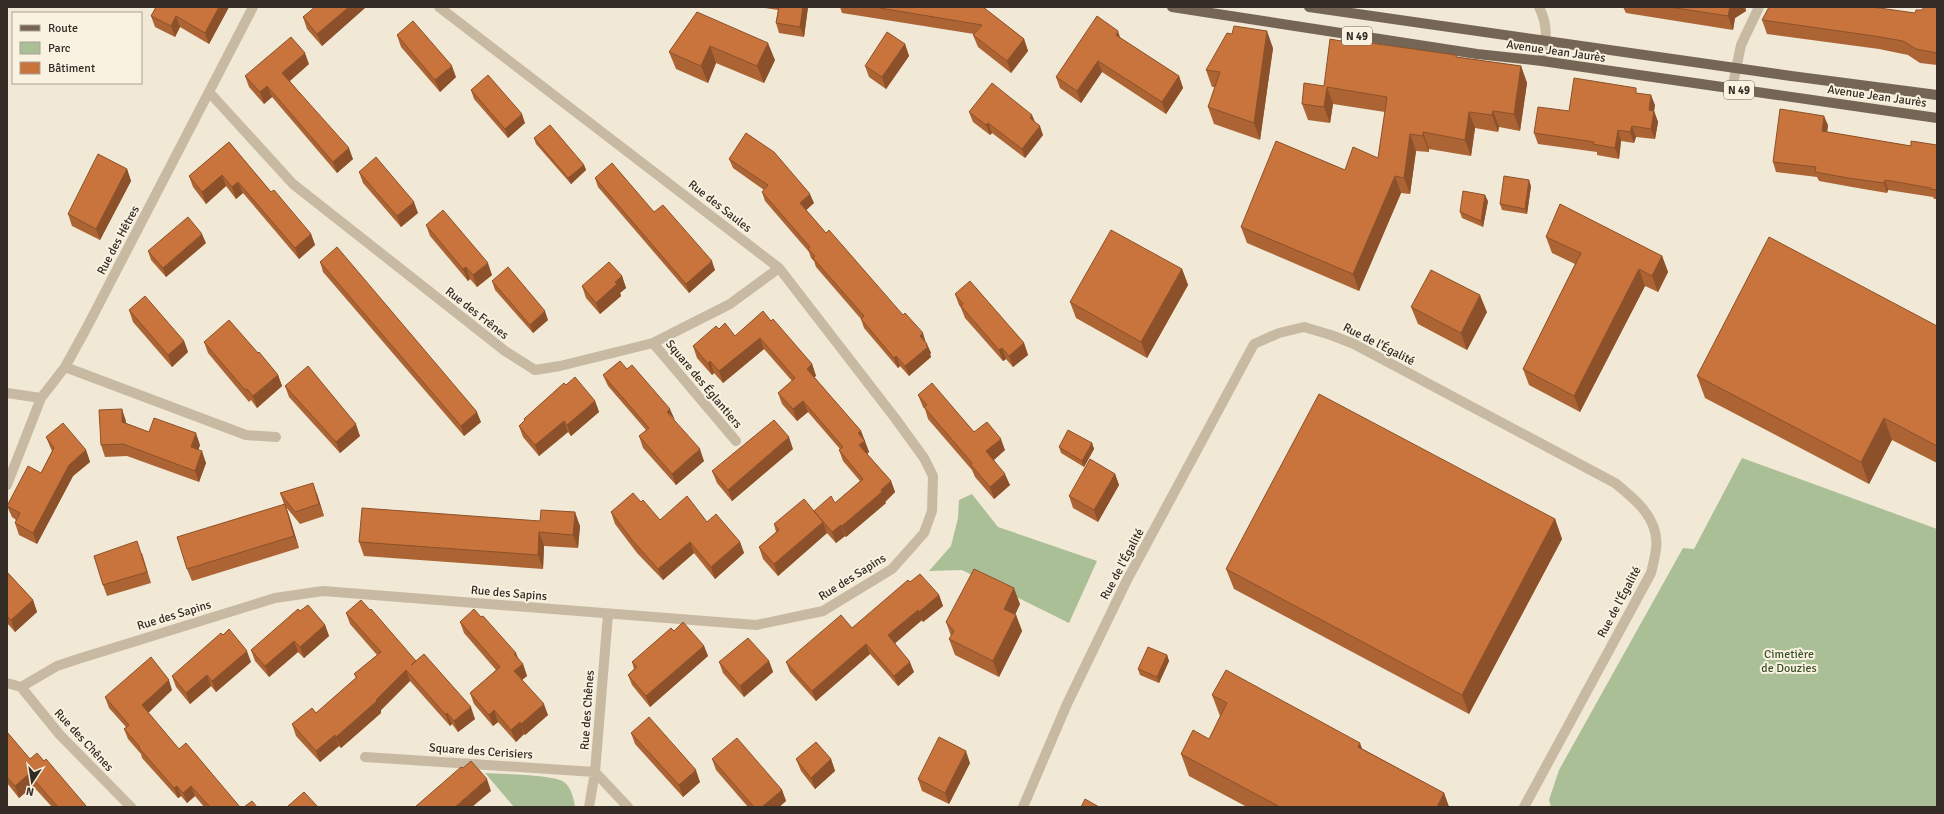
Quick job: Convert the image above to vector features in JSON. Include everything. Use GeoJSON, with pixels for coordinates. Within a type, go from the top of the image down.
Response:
{"type":"FeatureCollection","features":[{"type":"Feature","properties":{"kind":"main road","name":"Avenue Jean Jaurès"},"geometry":{"type":"LineString","coordinates":[[1172,7],[1477,54],[1542,61],[1937,118]]}},
{"type":"Feature","properties":{"kind":"main road","name":"Avenue Jean Jaurès"},"geometry":{"type":"LineString","coordinates":[[1309,7],[1937,95]]}},
{"type":"Feature","properties":{"kind":"street","name":"Rue des Hêtres"},"geometry":{"type":"LineString","coordinates":[[7,485],[41,398],[65,367],[117,271],[254,7]]}},
{"type":"Feature","properties":{"kind":"street","name":"Rue des Saules"},"geometry":{"type":"LineString","coordinates":[[439,7],[779,268],[896,418],[924,458],[933,476]]}},
{"type":"Feature","properties":{"kind":"street"},"geometry":{"type":"LineString","coordinates":[[1539,7],[1545,19],[1546,40],[1542,61]]}},
{"type":"Feature","properties":{"kind":"street"},"geometry":{"type":"LineString","coordinates":[[1732,89],[1741,46],[1759,7]]}},
{"type":"Feature","properties":{"kind":"street","name":"Rue des Frênes"},"geometry":{"type":"LineString","coordinates":[[209,92],[293,184],[506,351],[535,370],[560,366],[653,343],[730,304],[779,268]]}},
{"type":"Feature","properties":{"kind":"street","name":"Rue de l'Égalité"},"geometry":{"type":"LineString","coordinates":[[1023,807],[1067,704],[1126,582],[1254,344],[1279,333],[1304,327],[1354,344],[1614,483],[1638,502],[1653,524],[1657,547],[1651,573],[1524,807]]}},
{"type":"Feature","properties":{"kind":"street","name":"Square des Églantiers"},"geometry":{"type":"LineString","coordinates":[[653,343],[736,441]]}},
{"type":"Feature","properties":{"kind":"street"},"geometry":{"type":"LineString","coordinates":[[65,367],[246,435],[276,437]]}},
{"type":"Feature","properties":{"kind":"street"},"geometry":{"type":"LineString","coordinates":[[7,393],[41,398]]}},
{"type":"Feature","properties":{"kind":"street","name":"Rue des Sapins"},"geometry":{"type":"LineString","coordinates":[[21,687],[57,666],[78,658],[275,598],[323,591],[756,625],[823,611],[892,569],[924,534],[932,512],[933,476]]}},
{"type":"Feature","properties":{"kind":"street","name":"Rue des Chênes"},"geometry":{"type":"LineString","coordinates":[[589,807],[595,772],[608,614]]}},
{"type":"Feature","properties":{"kind":"street"},"geometry":{"type":"LineString","coordinates":[[7,683],[21,687]]}},
{"type":"Feature","properties":{"kind":"street","name":"Rue des Chênes"},"geometry":{"type":"LineString","coordinates":[[21,687],[60,736],[131,807]]}},
{"type":"Feature","properties":{"kind":"street","name":"Square des Cerisiers"},"geometry":{"type":"LineString","coordinates":[[365,757],[595,772]]}},
{"type":"Feature","properties":{"kind":"street"},"geometry":{"type":"LineString","coordinates":[[595,772],[628,807]]}},
{"type":"Feature","properties":{"kind":"green space","name":"Cimetière de Douzies"},"geometry":{"type":"Polygon","coordinates":[[[1742,458],[1937,529],[1937,807],[1551,807],[1549,800],[1559,770],[1683,548],[1694,549],[1742,458]]]}},
{"type":"Feature","properties":{"kind":"green space"},"geometry":{"type":"Polygon","coordinates":[[[972,494],[998,527],[1097,561],[1069,623],[962,570],[929,571],[951,546],[958,518],[959,500],[972,494]]]}},
{"type":"Feature","properties":{"kind":"green space"},"geometry":{"type":"Polygon","coordinates":[[[485,773],[539,776],[564,782],[569,787],[575,807],[514,807],[485,773]]]}},
{"type":"Feature","properties":{"kind":"building"},"geometry":{"type":"Polygon","coordinates":[[[156,7],[219,7],[205,33],[176,16],[171,26],[151,16],[156,7]]]}},
{"type":"Feature","properties":{"kind":"building"},"geometry":{"type":"Polygon","coordinates":[[[315,7],[349,7],[317,34],[303,17],[315,7]]]}},
{"type":"Feature","properties":{"kind":"building"},"geometry":{"type":"Polygon","coordinates":[[[779,7],[803,7],[800,27],[776,23],[779,7]]]}},
{"type":"Feature","properties":{"kind":"building"},"geometry":{"type":"Polygon","coordinates":[[[874,7],[983,7],[1024,39],[1007,61],[973,35],[982,25],[874,7]]]}},
{"type":"Feature","properties":{"kind":"building"},"geometry":{"type":"Polygon","coordinates":[[[1669,7],[1730,7],[1728,16],[1669,7]]]}},
{"type":"Feature","properties":{"kind":"building"},"geometry":{"type":"Polygon","coordinates":[[[1769,7],[1872,7],[1915,13],[1916,10],[1922,10],[1924,7],[1937,7],[1937,53],[1916,49],[1903,41],[1762,20],[1769,7]]]}},
{"type":"Feature","properties":{"kind":"building"},"geometry":{"type":"Polygon","coordinates":[[[697,12],[768,43],[757,66],[710,46],[701,66],[669,52],[697,12]]]}},
{"type":"Feature","properties":{"kind":"building"},"geometry":{"type":"Polygon","coordinates":[[[1097,16],[1118,31],[1116,35],[1179,76],[1162,102],[1098,61],[1077,91],[1056,77],[1097,16]]]}},
{"type":"Feature","properties":{"kind":"building"},"geometry":{"type":"Polygon","coordinates":[[[413,21],[452,66],[435,80],[397,35],[413,21]]]}},
{"type":"Feature","properties":{"kind":"building"},"geometry":{"type":"Polygon","coordinates":[[[1234,26],[1267,31],[1254,123],[1208,107],[1220,72],[1206,70],[1227,33],[1232,34],[1234,26]]]}},
{"type":"Feature","properties":{"kind":"building"},"geometry":{"type":"Polygon","coordinates":[[[887,32],[905,44],[882,77],[865,66],[887,32]]]}},
{"type":"Feature","properties":{"kind":"building"},"geometry":{"type":"Polygon","coordinates":[[[291,37],[305,53],[282,73],[349,148],[333,162],[267,86],[260,92],[245,76],[291,37]]]}},
{"type":"Feature","properties":{"kind":"building"},"geometry":{"type":"Polygon","coordinates":[[[1330,39],[1341,41],[1342,39],[1456,55],[1456,57],[1521,66],[1514,114],[1493,111],[1492,115],[1469,112],[1465,140],[1423,132],[1423,136],[1410,134],[1404,178],[1395,176],[1353,274],[1241,227],[1276,141],[1345,170],[1353,147],[1378,158],[1387,97],[1327,87],[1324,107],[1302,104],[1304,83],[1324,86],[1330,39]]]}},
{"type":"Feature","properties":{"kind":"building"},"geometry":{"type":"Polygon","coordinates":[[[488,75],[522,114],[505,129],[471,90],[488,75]]]}},
{"type":"Feature","properties":{"kind":"building"},"geometry":{"type":"Polygon","coordinates":[[[1574,78],[1636,88],[1636,93],[1651,95],[1649,110],[1654,111],[1651,129],[1632,126],[1630,132],[1618,130],[1615,148],[1593,144],[1594,142],[1534,133],[1538,107],[1569,111],[1574,78]]]}},
{"type":"Feature","properties":{"kind":"building"},"geometry":{"type":"Polygon","coordinates":[[[992,83],[1032,115],[1030,118],[1040,126],[1022,149],[988,123],[986,125],[969,112],[992,83]]]}},
{"type":"Feature","properties":{"kind":"building"},"geometry":{"type":"Polygon","coordinates":[[[1780,109],[1824,116],[1822,131],[1911,146],[1911,141],[1937,145],[1937,190],[1885,180],[1884,183],[1848,178],[1815,172],[1816,167],[1773,162],[1780,109]]]}},
{"type":"Feature","properties":{"kind":"building"},"geometry":{"type":"Polygon","coordinates":[[[550,125],[584,165],[568,178],[534,138],[550,125]]]}},
{"type":"Feature","properties":{"kind":"building"},"geometry":{"type":"Polygon","coordinates":[[[746,133],[774,152],[810,194],[800,203],[826,233],[829,230],[903,315],[905,313],[923,333],[920,336],[928,347],[905,366],[896,356],[894,358],[861,319],[864,316],[813,258],[815,256],[808,249],[810,247],[762,192],[768,185],[729,159],[746,133]]]}},
{"type":"Feature","properties":{"kind":"building"},"geometry":{"type":"Polygon","coordinates":[[[229,142],[271,192],[274,190],[311,234],[295,248],[238,182],[232,187],[222,175],[202,192],[189,176],[229,142]]]}},
{"type":"Feature","properties":{"kind":"building"},"geometry":{"type":"Polygon","coordinates":[[[98,154],[127,169],[96,229],[68,214],[98,154]]]}},
{"type":"Feature","properties":{"kind":"building"},"geometry":{"type":"Polygon","coordinates":[[[376,157],[414,202],[397,216],[359,172],[376,157]]]}},
{"type":"Feature","properties":{"kind":"building"},"geometry":{"type":"Polygon","coordinates":[[[612,163],[654,212],[663,205],[712,261],[686,284],[595,178],[612,163]]]}},
{"type":"Feature","properties":{"kind":"building"},"geometry":{"type":"Polygon","coordinates":[[[1504,176],[1529,180],[1525,209],[1500,204],[1504,176]]]}},
{"type":"Feature","properties":{"kind":"building"},"geometry":{"type":"Polygon","coordinates":[[[1463,191],[1485,195],[1481,221],[1460,212],[1463,191]]]}},
{"type":"Feature","properties":{"kind":"building"},"geometry":{"type":"Polygon","coordinates":[[[1560,204],[1662,256],[1652,276],[1639,269],[1574,396],[1523,369],[1581,253],[1546,237],[1560,204]]]}},
{"type":"Feature","properties":{"kind":"building"},"geometry":{"type":"Polygon","coordinates":[[[443,210],[488,263],[473,275],[466,267],[463,269],[426,225],[443,210]]]}},
{"type":"Feature","properties":{"kind":"building"},"geometry":{"type":"Polygon","coordinates":[[[188,217],[202,234],[163,268],[148,251],[188,217]]]}},
{"type":"Feature","properties":{"kind":"building"},"geometry":{"type":"Polygon","coordinates":[[[1111,230],[1182,269],[1141,342],[1070,302],[1111,230]]]}},
{"type":"Feature","properties":{"kind":"building"},"geometry":{"type":"Polygon","coordinates":[[[1769,237],[1937,326],[1937,446],[1884,418],[1861,462],[1697,376],[1769,237]]]}},
{"type":"Feature","properties":{"kind":"building"},"geometry":{"type":"Polygon","coordinates":[[[337,247],[477,412],[461,426],[320,262],[337,247]]]}},
{"type":"Feature","properties":{"kind":"building"},"geometry":{"type":"Polygon","coordinates":[[[609,262],[622,276],[615,282],[617,284],[596,303],[582,286],[609,262]]]}},
{"type":"Feature","properties":{"kind":"building"},"geometry":{"type":"Polygon","coordinates":[[[508,267],[545,311],[530,325],[492,281],[508,267]]]}},
{"type":"Feature","properties":{"kind":"building"},"geometry":{"type":"Polygon","coordinates":[[[1431,270],[1480,295],[1461,333],[1411,307],[1431,270]]]}},
{"type":"Feature","properties":{"kind":"building"},"geometry":{"type":"Polygon","coordinates":[[[970,281],[1024,343],[1009,356],[1002,348],[999,350],[961,306],[963,304],[955,294],[970,281]]]}},
{"type":"Feature","properties":{"kind":"building"},"geometry":{"type":"Polygon","coordinates":[[[145,296],[184,341],[168,355],[129,310],[145,296]]]}},
{"type":"Feature","properties":{"kind":"building"},"geometry":{"type":"Polygon","coordinates":[[[763,311],[771,321],[773,319],[812,364],[807,369],[861,431],[858,433],[865,441],[859,445],[891,481],[881,490],[882,492],[842,526],[841,525],[832,532],[814,511],[831,496],[835,503],[863,479],[839,450],[843,447],[803,401],[793,409],[778,393],[795,378],[760,338],[719,371],[710,361],[708,364],[693,346],[716,326],[719,329],[725,323],[735,336],[763,311]]]}},
{"type":"Feature","properties":{"kind":"building"},"geometry":{"type":"Polygon","coordinates":[[[229,320],[278,375],[253,396],[247,389],[245,390],[204,342],[229,320]]]}},
{"type":"Feature","properties":{"kind":"building"},"geometry":{"type":"Polygon","coordinates":[[[620,361],[627,369],[632,365],[670,409],[667,412],[700,449],[672,474],[639,436],[649,428],[603,375],[620,361]]]}},
{"type":"Feature","properties":{"kind":"building"},"geometry":{"type":"Polygon","coordinates":[[[308,366],[356,424],[336,442],[285,386],[308,366]]]}},
{"type":"Feature","properties":{"kind":"building"},"geometry":{"type":"Polygon","coordinates":[[[575,377],[595,401],[567,425],[564,421],[535,445],[519,426],[525,420],[524,419],[564,383],[566,385],[575,377]]]}},
{"type":"Feature","properties":{"kind":"building"},"geometry":{"type":"Polygon","coordinates":[[[932,383],[974,432],[987,422],[1001,439],[986,451],[1005,474],[990,487],[971,465],[972,463],[924,407],[927,405],[918,395],[932,383]]]}},
{"type":"Feature","properties":{"kind":"building"},"geometry":{"type":"Polygon","coordinates":[[[1319,394],[1555,519],[1462,695],[1226,569],[1319,394]]]}},
{"type":"Feature","properties":{"kind":"building"},"geometry":{"type":"Polygon","coordinates":[[[122,409],[122,422],[149,432],[154,418],[196,433],[191,447],[202,451],[195,471],[123,444],[101,445],[99,410],[122,409]]]}},
{"type":"Feature","properties":{"kind":"building"},"geometry":{"type":"Polygon","coordinates":[[[774,420],[789,437],[728,490],[712,471],[774,420]]]}},
{"type":"Feature","properties":{"kind":"building"},"geometry":{"type":"Polygon","coordinates":[[[63,423],[86,450],[69,465],[33,533],[15,523],[20,513],[7,506],[28,466],[41,473],[54,448],[46,437],[63,423]]]}},
{"type":"Feature","properties":{"kind":"building"},"geometry":{"type":"Polygon","coordinates":[[[1068,430],[1092,443],[1082,461],[1059,447],[1068,430]]]}},
{"type":"Feature","properties":{"kind":"building"},"geometry":{"type":"Polygon","coordinates":[[[1090,459],[1115,474],[1094,510],[1069,496],[1090,459]]]}},
{"type":"Feature","properties":{"kind":"building"},"geometry":{"type":"Polygon","coordinates":[[[313,483],[319,504],[295,512],[280,493],[313,483]]]}},
{"type":"Feature","properties":{"kind":"building"},"geometry":{"type":"Polygon","coordinates":[[[633,493],[641,502],[643,500],[660,520],[687,496],[707,522],[716,514],[740,542],[711,567],[690,542],[658,569],[633,541],[611,512],[633,493]]]}},
{"type":"Feature","properties":{"kind":"building"},"geometry":{"type":"Polygon","coordinates":[[[804,499],[823,522],[774,564],[759,547],[779,530],[774,524],[804,499]]]}},
{"type":"Feature","properties":{"kind":"building"},"geometry":{"type":"Polygon","coordinates":[[[285,504],[294,536],[187,569],[177,537],[285,504]]]}},
{"type":"Feature","properties":{"kind":"building"},"geometry":{"type":"Polygon","coordinates":[[[362,508],[540,521],[541,510],[575,512],[573,535],[539,532],[538,555],[359,542],[362,508]]]}},
{"type":"Feature","properties":{"kind":"building"},"geometry":{"type":"Polygon","coordinates":[[[137,541],[147,572],[103,585],[94,556],[137,541]]]}},
{"type":"Feature","properties":{"kind":"building"},"geometry":{"type":"Polygon","coordinates":[[[974,569],[1014,588],[1004,609],[1016,615],[993,661],[949,639],[954,631],[946,622],[974,569]]]}},
{"type":"Feature","properties":{"kind":"building"},"geometry":{"type":"Polygon","coordinates":[[[7,572],[33,600],[11,620],[7,616],[7,572]]]}},
{"type":"Feature","properties":{"kind":"building"},"geometry":{"type":"Polygon","coordinates":[[[920,574],[939,595],[888,635],[910,662],[894,676],[866,644],[812,691],[786,662],[841,615],[852,628],[908,580],[910,582],[920,574]]]}},
{"type":"Feature","properties":{"kind":"building"},"geometry":{"type":"Polygon","coordinates":[[[361,600],[370,610],[371,609],[416,661],[424,654],[471,707],[454,721],[447,713],[446,715],[406,670],[376,700],[377,701],[336,737],[335,735],[316,751],[292,724],[312,708],[316,713],[357,677],[354,674],[381,652],[346,613],[361,600]]]}},
{"type":"Feature","properties":{"kind":"building"},"geometry":{"type":"Polygon","coordinates":[[[308,605],[325,625],[300,647],[294,641],[265,666],[251,650],[298,609],[300,611],[308,605]]]}},
{"type":"Feature","properties":{"kind":"building"},"geometry":{"type":"Polygon","coordinates":[[[474,609],[481,617],[483,616],[516,653],[514,654],[523,664],[514,671],[544,704],[521,724],[520,722],[511,730],[494,710],[489,715],[470,693],[500,667],[460,622],[474,609]]]}},
{"type":"Feature","properties":{"kind":"building"},"geometry":{"type":"Polygon","coordinates":[[[683,622],[704,646],[646,696],[628,675],[637,667],[632,662],[671,628],[674,631],[683,622]]]}},
{"type":"Feature","properties":{"kind":"building"},"geometry":{"type":"Polygon","coordinates":[[[229,629],[247,651],[212,681],[207,675],[186,693],[172,676],[221,633],[223,635],[229,629]]]}},
{"type":"Feature","properties":{"kind":"building"},"geometry":{"type":"Polygon","coordinates":[[[748,638],[769,661],[740,686],[719,662],[748,638]]]}},
{"type":"Feature","properties":{"kind":"building"},"geometry":{"type":"Polygon","coordinates":[[[1148,647],[1167,655],[1157,677],[1138,669],[1148,647]]]}},
{"type":"Feature","properties":{"kind":"building"},"geometry":{"type":"Polygon","coordinates":[[[151,657],[169,680],[142,705],[179,749],[186,743],[240,807],[210,807],[191,786],[183,793],[177,786],[174,788],[124,729],[129,725],[105,697],[151,657]]]}},
{"type":"Feature","properties":{"kind":"building"},"geometry":{"type":"Polygon","coordinates":[[[1226,670],[1360,743],[1358,747],[1444,793],[1437,807],[1280,807],[1181,754],[1193,730],[1209,739],[1227,703],[1212,695],[1226,670]]]}},
{"type":"Feature","properties":{"kind":"building"},"geometry":{"type":"Polygon","coordinates":[[[649,717],[696,770],[679,785],[631,733],[649,717]]]}},
{"type":"Feature","properties":{"kind":"building"},"geometry":{"type":"Polygon","coordinates":[[[7,732],[30,759],[37,753],[44,761],[46,759],[87,807],[58,807],[29,774],[15,786],[7,777],[7,732]]]}},
{"type":"Feature","properties":{"kind":"building"},"geometry":{"type":"Polygon","coordinates":[[[939,737],[966,751],[945,793],[918,779],[939,737]]]}},
{"type":"Feature","properties":{"kind":"building"},"geometry":{"type":"Polygon","coordinates":[[[737,738],[782,790],[762,807],[754,807],[712,759],[737,738]]]}},
{"type":"Feature","properties":{"kind":"building"},"geometry":{"type":"Polygon","coordinates":[[[816,742],[831,759],[811,778],[796,759],[816,742]]]}},
{"type":"Feature","properties":{"kind":"building"},"geometry":{"type":"Polygon","coordinates":[[[471,761],[487,779],[455,807],[415,807],[461,767],[463,768],[471,761]]]}},
{"type":"Feature","properties":{"kind":"building"},"geometry":{"type":"Polygon","coordinates":[[[304,792],[318,807],[287,807],[304,792]]]}},
{"type":"Feature","properties":{"kind":"building"},"geometry":{"type":"Polygon","coordinates":[[[1085,799],[1099,807],[1081,807],[1085,799]]]}},
{"type":"Feature","properties":{"kind":"building"},"geometry":{"type":"Polygon","coordinates":[[[252,801],[257,807],[244,807],[252,801]]]}}]}
